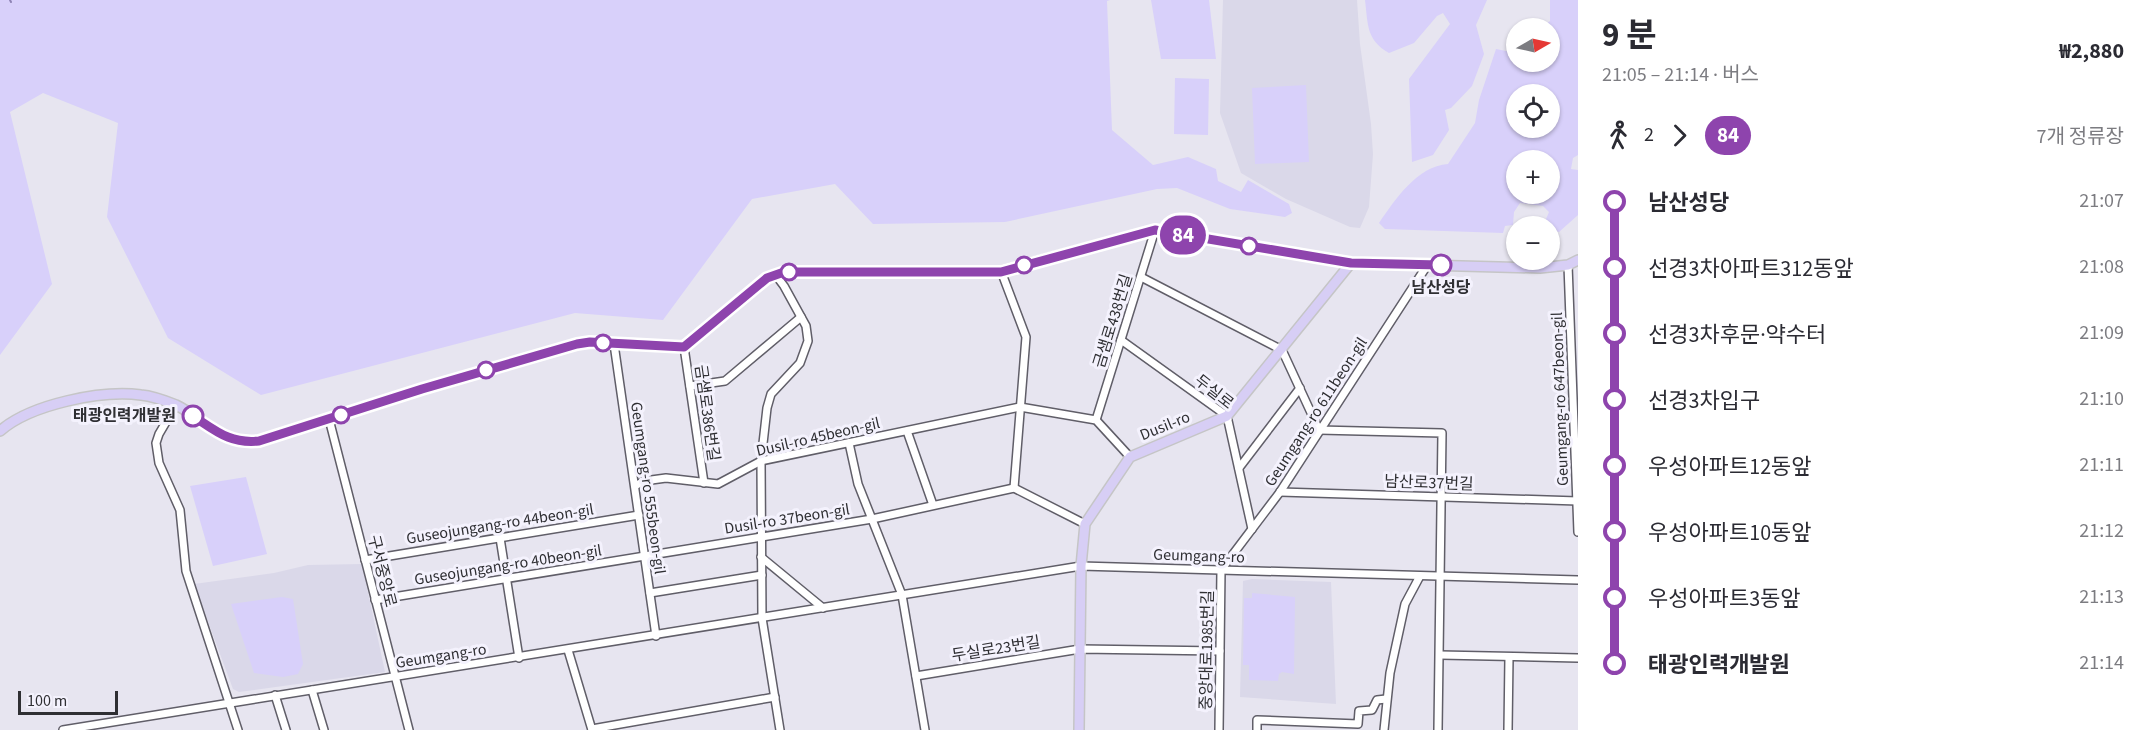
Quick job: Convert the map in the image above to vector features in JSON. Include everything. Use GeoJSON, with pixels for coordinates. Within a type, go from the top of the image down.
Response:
{"type":"FeatureCollection","features":[{"type":"Feature","properties":{"kind":"main road"},"geometry":{"type":"LineString","coordinates":[[0,431],[35,410],[87,398],[123,394],[142,395],[176,405],[229,439],[259,441],[566,346],[590,342],[684,347],[767,278],[775,274],[891,270],[1001,272],[1155,230],[1351,263],[1540,268],[1568,266],[1578,260]]}},
{"type":"Feature","properties":{"kind":"main road","name":"Dusil-ro"},"geometry":{"type":"LineString","coordinates":[[1080,730],[1082,566],[1085,524],[1130,457],[1227,416],[1351,263]]}},
{"type":"Feature","properties":{"kind":"street","name":"금샘로438번길"},"geometry":{"type":"LineString","coordinates":[[1096,420],[1155,230]]}},
{"type":"Feature","properties":{"kind":"street","name":"Geumgang-ro 611beon-gil"},"geometry":{"type":"LineString","coordinates":[[1221,570],[1280,492],[1428,264]]}},
{"type":"Feature","properties":{"kind":"street","name":"Geumgang-ro 647beon-gil"},"geometry":{"type":"LineString","coordinates":[[1568,266],[1575,354],[1578,532]]}},
{"type":"Feature","properties":{"kind":"street"},"geometry":{"type":"LineString","coordinates":[[1001,272],[1026,337],[1014,488],[1085,524]]}},
{"type":"Feature","properties":{"kind":"street"},"geometry":{"type":"LineString","coordinates":[[775,274],[806,326],[808,340],[800,363],[771,394],[766,408],[761,461],[762,618],[780,730]]}},
{"type":"Feature","properties":{"kind":"street"},"geometry":{"type":"LineString","coordinates":[[1141,277],[1282,350],[1319,430],[1442,433],[1438,730]]}},
{"type":"Feature","properties":{"kind":"street"},"geometry":{"type":"LineString","coordinates":[[690,386],[725,381],[801,317]]}},
{"type":"Feature","properties":{"kind":"street","name":"두실로"},"geometry":{"type":"LineString","coordinates":[[1121,340],[1227,416],[1252,529]]}},
{"type":"Feature","properties":{"kind":"street","name":"Geumgang-ro 555beon-gil"},"geometry":{"type":"LineString","coordinates":[[614,344],[656,636]]}},
{"type":"Feature","properties":{"kind":"street","name":"금샘로386번길"},"geometry":{"type":"LineString","coordinates":[[684,347],[704,483]]}},
{"type":"Feature","properties":{"kind":"street"},"geometry":{"type":"LineString","coordinates":[[1239,468],[1300,388]]}},
{"type":"Feature","properties":{"kind":"street"},"geometry":{"type":"LineString","coordinates":[[176,405],[156,443],[159,463],[180,510],[186,571],[238,730]]}},
{"type":"Feature","properties":{"kind":"street","name":"Dusil-ro 45beon-gil"},"geometry":{"type":"LineString","coordinates":[[634,486],[644,481],[666,478],[718,484],[761,461],[1020,407],[1096,420]]}},
{"type":"Feature","properties":{"kind":"street","name":"구서중앙로"},"geometry":{"type":"LineString","coordinates":[[328,419],[409,730]]}},
{"type":"Feature","properties":{"kind":"street"},"geometry":{"type":"LineString","coordinates":[[1096,420],[1130,457]]}},
{"type":"Feature","properties":{"kind":"street","name":"Dusil-ro 45beon-gil"},"geometry":{"type":"LineString","coordinates":[[906,431],[933,505]]}},
{"type":"Feature","properties":{"kind":"street"},"geometry":{"type":"LineString","coordinates":[[849,443],[858,484],[902,595],[925,730]]}},
{"type":"Feature","properties":{"kind":"street","name":"Dusil-ro 37beon-gil"},"geometry":{"type":"LineString","coordinates":[[645,557],[872,519],[1014,488]]}},
{"type":"Feature","properties":{"kind":"street","name":"남산로37번길"},"geometry":{"type":"LineString","coordinates":[[1280,492],[1577,501]]}},
{"type":"Feature","properties":{"kind":"street","name":"Guseojungang-ro 44beon-gil"},"geometry":{"type":"LineString","coordinates":[[365,560],[639,515]]}},
{"type":"Feature","properties":{"kind":"street"},"geometry":{"type":"LineString","coordinates":[[500,538],[519,658]]}},
{"type":"Feature","properties":{"kind":"street","name":"Guseojungang-ro 40beon-gil"},"geometry":{"type":"LineString","coordinates":[[375,600],[645,557]]}},
{"type":"Feature","properties":{"kind":"street"},"geometry":{"type":"LineString","coordinates":[[761,557],[823,608]]}},
{"type":"Feature","properties":{"kind":"street","name":"Geumgang-ro"},"geometry":{"type":"LineString","coordinates":[[63,730],[1082,566],[1578,580]]}},
{"type":"Feature","properties":{"kind":"street","name":"중앙대로1985번길"},"geometry":{"type":"LineString","coordinates":[[1219,730],[1221,570]]}},
{"type":"Feature","properties":{"kind":"street"},"geometry":{"type":"LineString","coordinates":[[650,593],[762,574]]}},
{"type":"Feature","properties":{"kind":"street"},"geometry":{"type":"LineString","coordinates":[[1384,730],[1386,699],[1405,604],[1420,576]]}},
{"type":"Feature","properties":{"kind":"street","name":"두실로23번길"},"geometry":{"type":"LineString","coordinates":[[916,676],[1080,649],[1220,651]]}},
{"type":"Feature","properties":{"kind":"street"},"geometry":{"type":"LineString","coordinates":[[568,650],[592,729],[774,697]]}},
{"type":"Feature","properties":{"kind":"street"},"geometry":{"type":"LineString","coordinates":[[1440,655],[1578,658]]}},
{"type":"Feature","properties":{"kind":"street"},"geometry":{"type":"LineString","coordinates":[[1508,730],[1509,657]]}},
{"type":"Feature","properties":{"kind":"street"},"geometry":{"type":"LineString","coordinates":[[312,690],[324,730]]}},
{"type":"Feature","properties":{"kind":"street"},"geometry":{"type":"LineString","coordinates":[[275,695],[286,730]]}},
{"type":"Feature","properties":{"kind":"street"},"geometry":{"type":"LineString","coordinates":[[1257,730],[1257,720],[1300,726],[1358,724],[1359,711],[1372,710],[1377,700],[1386,699]]}},
{"type":"Feature","properties":{"kind":"shaded area"},"geometry":{"type":"Polygon","coordinates":[[[0,0],[1110,0],[1107,1],[1112,130],[1153,165],[1188,157],[1216,169],[1218,181],[1241,192],[1248,180],[1289,204],[1292,213],[1285,217],[1230,209],[1177,188],[1157,189],[1005,222],[873,224],[835,184],[752,199],[663,320],[575,313],[261,395],[168,338],[107,217],[118,123],[43,93],[10,112],[52,284],[0,355],[0,0]]]}},
{"type":"Feature","properties":{"kind":"shaded area"},"geometry":{"type":"Polygon","coordinates":[[[1151,0],[1209,0],[1216,59],[1161,59],[1151,0]]]}},
{"type":"Feature","properties":{"kind":"shaded area"},"geometry":{"type":"Polygon","coordinates":[[[1223,0],[1357,0],[1373,154],[1369,207],[1360,228],[1350,227],[1286,199],[1241,173],[1220,113],[1223,0]]]}},
{"type":"Feature","properties":{"kind":"shaded area"},"geometry":{"type":"Polygon","coordinates":[[[1365,0],[1487,0],[1476,25],[1484,54],[1472,86],[1451,108],[1445,110],[1449,130],[1433,155],[1412,162],[1409,79],[1450,24],[1443,13],[1437,16],[1414,43],[1389,53],[1381,48],[1372,37],[1365,0]]]}},
{"type":"Feature","properties":{"kind":"shaded area"},"geometry":{"type":"Polygon","coordinates":[[[1550,0],[1578,0],[1578,155],[1573,158],[1571,169],[1578,170],[1578,215],[1560,231],[1560,216],[1547,216],[1549,212],[1543,206],[1528,204],[1560,204],[1560,150],[1506,150],[1506,204],[1519,204],[1514,216],[1506,216],[1503,233],[1385,229],[1379,223],[1400,195],[1426,171],[1448,164],[1475,123],[1479,100],[1496,49],[1506,51],[1506,72],[1560,72],[1560,18],[1550,18],[1550,0]]]}},
{"type":"Feature","properties":{"kind":"shaded area"},"geometry":{"type":"Polygon","coordinates":[[[1175,78],[1209,79],[1208,135],[1174,134],[1175,78]]]}},
{"type":"Feature","properties":{"kind":"shaded area"},"geometry":{"type":"Polygon","coordinates":[[[1306,85],[1309,162],[1255,164],[1252,88],[1306,85]]]}},
{"type":"Feature","properties":{"kind":"shaded area"},"geometry":{"type":"Polygon","coordinates":[[[246,477],[267,554],[213,566],[190,486],[246,477]]]}},
{"type":"Feature","properties":{"kind":"shaded area"},"geometry":{"type":"Polygon","coordinates":[[[362,564],[385,672],[239,692],[233,689],[194,584],[274,573],[308,565],[362,564]]]}},
{"type":"Feature","properties":{"kind":"shaded area"},"geometry":{"type":"Polygon","coordinates":[[[1252,579],[1331,582],[1336,704],[1240,697],[1243,581],[1252,579]]]}},
{"type":"Feature","properties":{"kind":"shaded area"},"geometry":{"type":"Polygon","coordinates":[[[1252,593],[1295,597],[1294,674],[1282,672],[1279,674],[1278,681],[1249,680],[1249,665],[1243,665],[1244,598],[1252,598],[1252,593]]]}},
{"type":"Feature","properties":{"kind":"shaded area"},"geometry":{"type":"Polygon","coordinates":[[[282,597],[293,599],[303,664],[298,674],[283,677],[254,673],[231,604],[282,597]]]}},
{"type":"Feature","properties":{"kind":"bus line","name":"84"},"geometry":{"type":"LineString","coordinates":[[193,416],[229,439],[259,441],[566,346],[590,342],[684,347],[767,278],[784,272],[891,270],[1001,272],[1155,230],[1351,263],[1441,265]]}},
{"type":"Feature","properties":{"kind":"place","name":"남산성당"},"geometry":{"type":"Point","coordinates":[1441,265]}},
{"type":"Feature","properties":{"kind":"place","name":"태광인력개발원"},"geometry":{"type":"Point","coordinates":[193,416]}}]}
